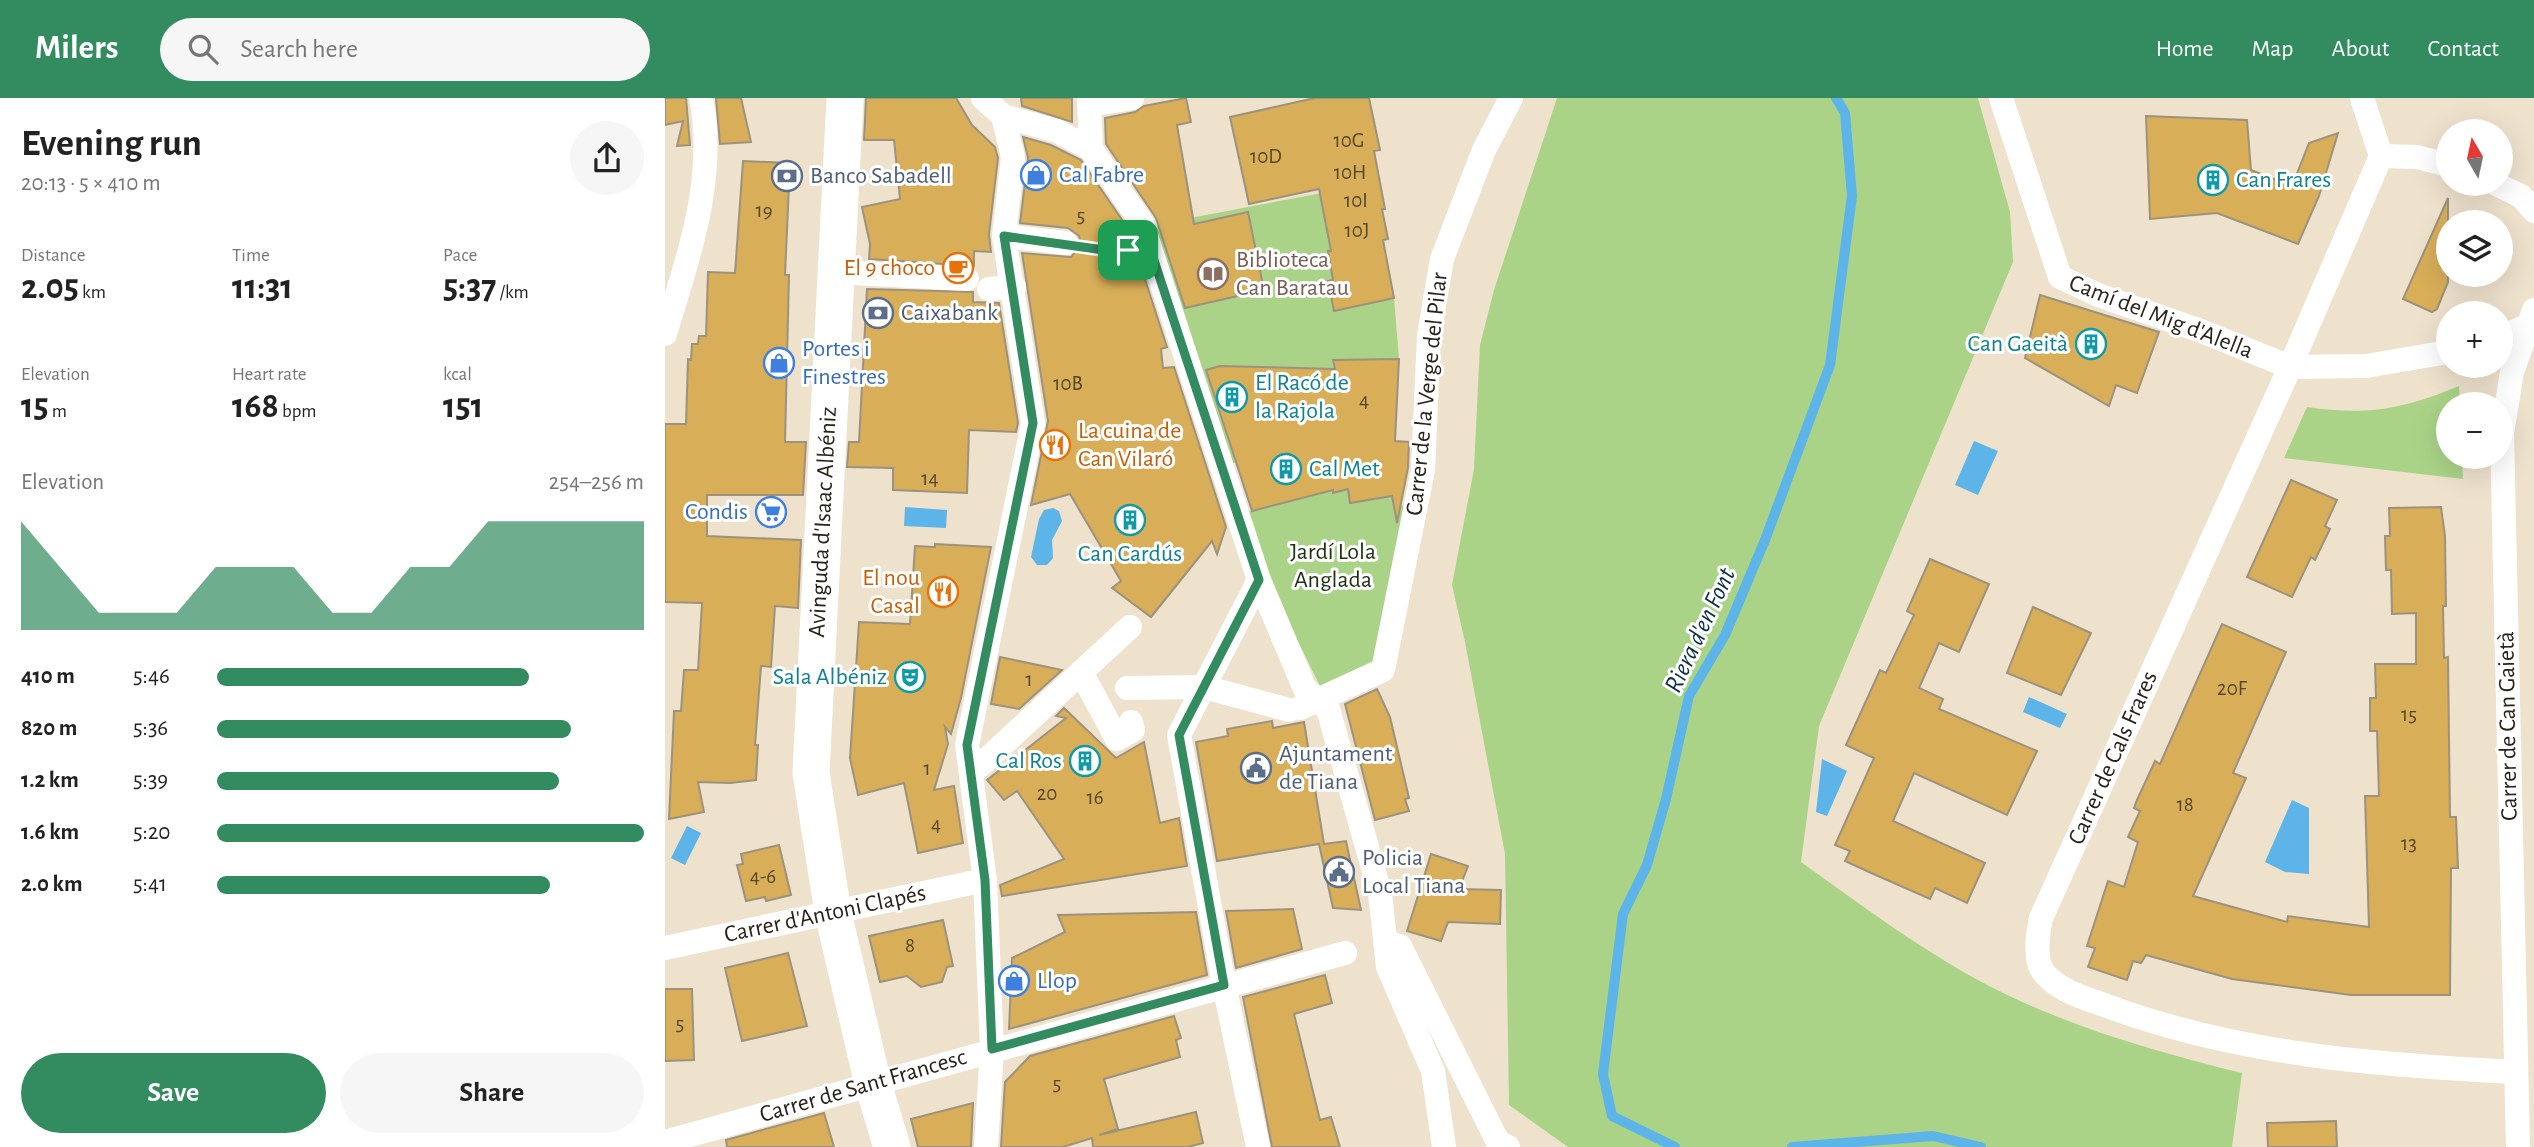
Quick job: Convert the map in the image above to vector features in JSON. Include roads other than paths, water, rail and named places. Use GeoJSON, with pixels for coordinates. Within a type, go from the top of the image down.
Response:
{"type":"FeatureCollection","features":[{"type":"Feature","properties":{"kind":"street"},"geometry":{"type":"LineString","coordinates":[[665,334],[698,224],[708,133],[701,98]]}},
{"type":"Feature","properties":{"kind":"street","name":"Avinguda d'Isaac Albéniz"},"geometry":{"type":"LineString","coordinates":[[845,98],[811,773],[833,913],[873,1084],[892,1147]]}},
{"type":"Feature","properties":{"kind":"street"},"geometry":{"type":"LineString","coordinates":[[983,98],[1003,116],[1056,131],[1091,149],[1122,190],[1142,223],[1259,580],[1305,689],[1302,705]]}},
{"type":"Feature","properties":{"kind":"street"},"geometry":{"type":"LineString","coordinates":[[1091,149],[1089,101],[1132,98]]}},
{"type":"Feature","properties":{"kind":"street","name":"Carrer de la Verge del Pilar"},"geometry":{"type":"LineString","coordinates":[[1302,705],[1383,670],[1423,470],[1429,335],[1442,259],[1484,150],[1511,98]]}},
{"type":"Feature","properties":{"kind":"street","name":"Camí del Mig d'Alella"},"geometry":{"type":"LineString","coordinates":[[2001,98],[2060,277],[2098,295],[2201,331],[2290,367],[2366,366],[2436,354]]}},
{"type":"Feature","properties":{"kind":"street"},"geometry":{"type":"LineString","coordinates":[[2362,98],[2381,156],[2417,157],[2436,162]]}},
{"type":"Feature","properties":{"kind":"street"},"geometry":{"type":"LineString","coordinates":[[986,1147],[992,1049],[985,880],[967,745],[1033,423],[1002,288],[1004,236],[1013,157],[1003,116]]}},
{"type":"Feature","properties":{"kind":"street","name":"Carrer de Cals Frares"},"geometry":{"type":"LineString","coordinates":[[2381,156],[2290,367],[2041,918],[2037,937],[2041,967],[2065,991],[2136,1017],[2224,1041],[2316,1058],[2384,1066],[2516,1072]]}},
{"type":"Feature","properties":{"kind":"street"},"geometry":{"type":"LineString","coordinates":[[2513,192],[2521,196],[2534,211]]}},
{"type":"Feature","properties":{"kind":"street"},"geometry":{"type":"LineString","coordinates":[[1004,236],[1066,243]]}},
{"type":"Feature","properties":{"kind":"street"},"geometry":{"type":"LineString","coordinates":[[836,272],[967,279]]}},
{"type":"Feature","properties":{"kind":"street"},"geometry":{"type":"LineString","coordinates":[[2513,330],[2532,318]]}},
{"type":"Feature","properties":{"kind":"street","name":"Carrer de Can Gaietà"},"geometry":{"type":"LineString","coordinates":[[2518,1147],[2502,433],[2512,372],[2532,318]]}},
{"type":"Feature","properties":{"kind":"street"},"geometry":{"type":"LineString","coordinates":[[1258,1147],[1224,985],[1179,735],[1259,580]]}},
{"type":"Feature","properties":{"kind":"street"},"geometry":{"type":"LineString","coordinates":[[971,774],[1130,627]]}},
{"type":"Feature","properties":{"kind":"street"},"geometry":{"type":"LineString","coordinates":[[1081,673],[1117,739],[1133,730],[1131,722]]}},
{"type":"Feature","properties":{"kind":"street"},"geometry":{"type":"LineString","coordinates":[[1127,688],[1204,687],[1328,709],[1380,893],[1388,967],[1433,1070],[1444,1147]]}},
{"type":"Feature","properties":{"kind":"street","name":"Carrer d'Antoni Clapés"},"geometry":{"type":"LineString","coordinates":[[665,948],[985,880]]}},
{"type":"Feature","properties":{"kind":"street"},"geometry":{"type":"LineString","coordinates":[[1385,942],[1400,946],[1498,1142],[1508,1147]]}},
{"type":"Feature","properties":{"kind":"street","name":"Carrer de Sant Francesc"},"geometry":{"type":"LineString","coordinates":[[665,1142],[1345,953]]}},
{"type":"Feature","properties":{"kind":"water"},"geometry":{"type":"Polygon","coordinates":[[[1974,441],[1998,451],[1978,495],[1955,485],[1974,441]]]}},
{"type":"Feature","properties":{"kind":"water"},"geometry":{"type":"Polygon","coordinates":[[[905,507],[947,510],[946,528],[904,526],[905,507]]]}},
{"type":"Feature","properties":{"kind":"water"},"geometry":{"type":"Polygon","coordinates":[[[1053,508],[1059,511],[1062,521],[1052,540],[1053,558],[1047,565],[1037,565],[1031,557],[1039,519],[1044,510],[1053,508]]]}},
{"type":"Feature","properties":{"kind":"water"},"geometry":{"type":"Polygon","coordinates":[[[2029,697],[2067,714],[2060,728],[2023,712],[2029,697]]]}},
{"type":"Feature","properties":{"kind":"water"},"geometry":{"type":"Polygon","coordinates":[[[1822,759],[1847,771],[1827,816],[1816,812],[1822,759]]]}},
{"type":"Feature","properties":{"kind":"water"},"geometry":{"type":"Polygon","coordinates":[[[2292,800],[2309,808],[2309,874],[2285,872],[2265,862],[2292,800]]]}},
{"type":"Feature","properties":{"kind":"water"},"geometry":{"type":"Polygon","coordinates":[[[687,826],[701,833],[685,865],[671,858],[687,826]]]}},
{"type":"Feature","properties":{"kind":"waterway","name":"Riera d'en Font"},"geometry":{"type":"LineString","coordinates":[[1675,1147],[1612,1116],[1603,1074],[1623,914],[1647,865],[1666,799],[1689,696],[1725,635],[1765,540],[1830,365],[1852,196],[1845,113],[1836,98]]}},
{"type":"Feature","properties":{"kind":"waterway","name":"Riera d'en Font"},"geometry":{"type":"LineString","coordinates":[[1792,1147],[1933,1136],[1981,1147]]}},
{"type":"Feature","properties":{"kind":"place","name":"Cal Fabre"},"geometry":{"type":"Point","coordinates":[1036,175]}},
{"type":"Feature","properties":{"kind":"place","name":"Banco Sabadell"},"geometry":{"type":"Point","coordinates":[787,176]}},
{"type":"Feature","properties":{"kind":"place","name":"Can Frares"},"geometry":{"type":"Point","coordinates":[2213,180]}},
{"type":"Feature","properties":{"kind":"place","name":"El 9 choco"},"geometry":{"type":"Point","coordinates":[958,268]}},
{"type":"Feature","properties":{"kind":"place","name":"Biblioteca Can Baratau"},"geometry":{"type":"Point","coordinates":[1213,274]}},
{"type":"Feature","properties":{"kind":"place","name":"Caixabank"},"geometry":{"type":"Point","coordinates":[878,313]}},
{"type":"Feature","properties":{"kind":"place","name":"Can Gaeità"},"geometry":{"type":"Point","coordinates":[2091,344]}},
{"type":"Feature","properties":{"kind":"place","name":"Portes i Finestres"},"geometry":{"type":"Point","coordinates":[779,363]}},
{"type":"Feature","properties":{"kind":"place","name":"El Racó de la Rajola"},"geometry":{"type":"Point","coordinates":[1232,397]}},
{"type":"Feature","properties":{"kind":"place","name":"La cuina de Can Vilaró"},"geometry":{"type":"Point","coordinates":[1055,445]}},
{"type":"Feature","properties":{"kind":"place","name":"Cal Met"},"geometry":{"type":"Point","coordinates":[1286,469]}},
{"type":"Feature","properties":{"kind":"place","name":"Condis"},"geometry":{"type":"Point","coordinates":[771,512]}},
{"type":"Feature","properties":{"kind":"place","name":"Can Cardús"},"geometry":{"type":"Point","coordinates":[1130,520]}},
{"type":"Feature","properties":{"kind":"place","name":"El nou Casal"},"geometry":{"type":"Point","coordinates":[943,592]}},
{"type":"Feature","properties":{"kind":"place","name":"Sala Albéniz"},"geometry":{"type":"Point","coordinates":[910,677]}},
{"type":"Feature","properties":{"kind":"place","name":"Cal Ros"},"geometry":{"type":"Point","coordinates":[1085,761]}},
{"type":"Feature","properties":{"kind":"place","name":"Ajuntament de Tiana"},"geometry":{"type":"Point","coordinates":[1256,768]}},
{"type":"Feature","properties":{"kind":"place","name":"Policia Local Tiana"},"geometry":{"type":"Point","coordinates":[1339,872]}},
{"type":"Feature","properties":{"kind":"place","name":"Llop"},"geometry":{"type":"Point","coordinates":[1014,981]}},
{"type":"Feature","properties":{"kind":"park label","name":"Jardí Lola Anglada"},"geometry":{"type":"Point","coordinates":[1333,566]}}]}
